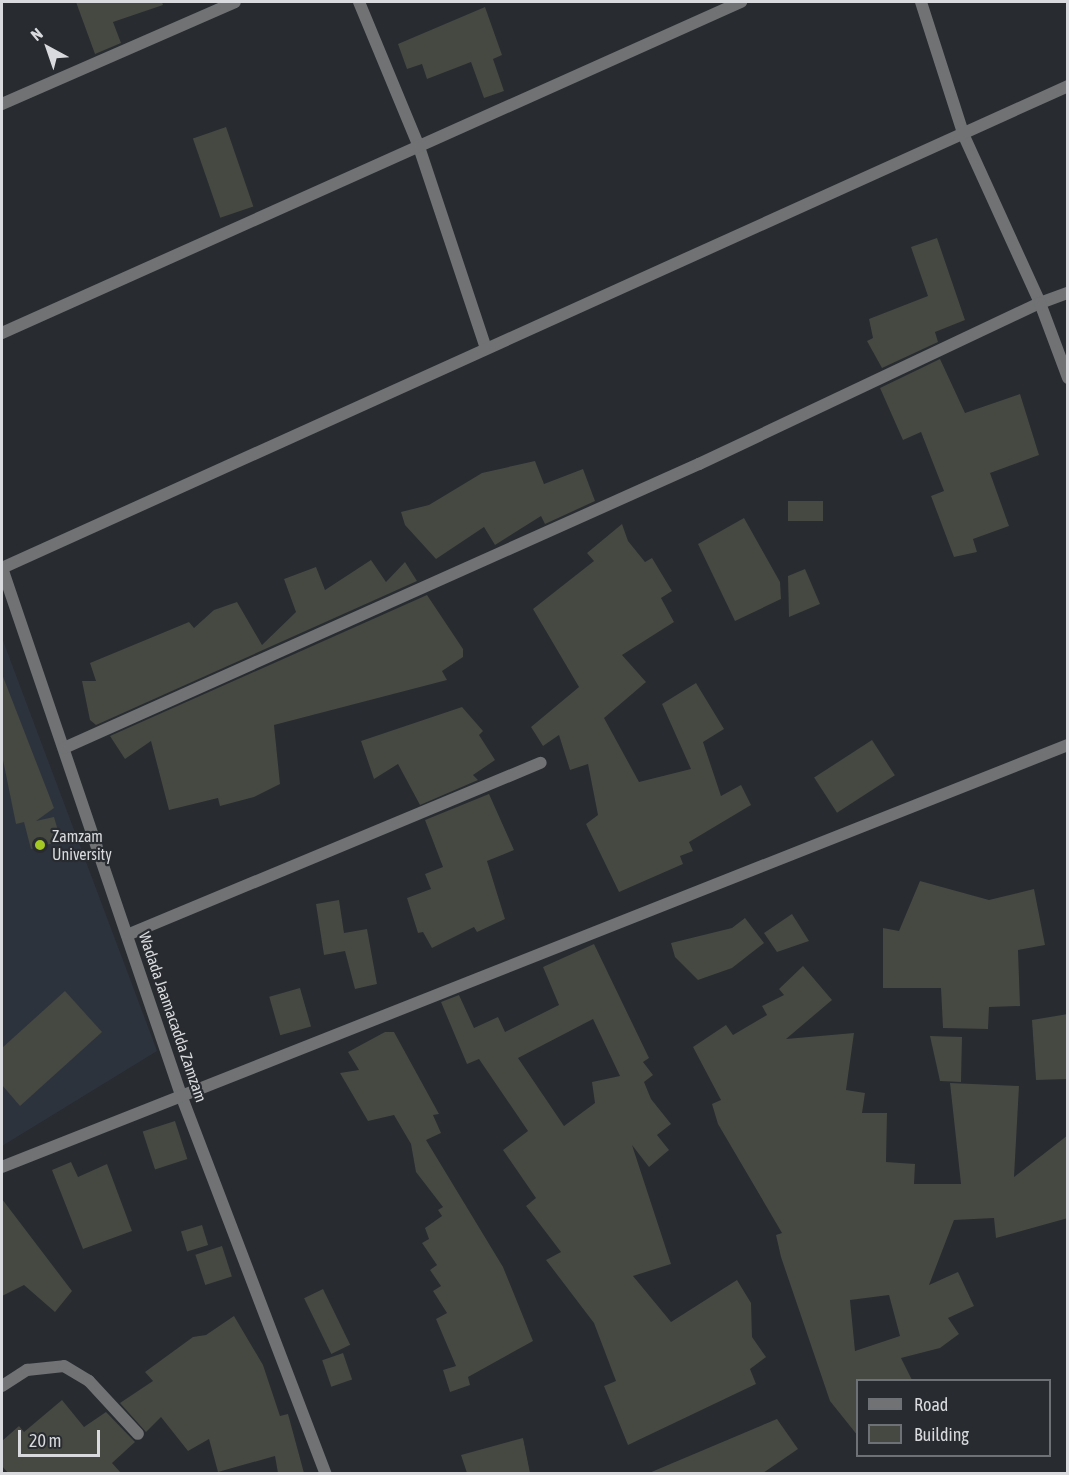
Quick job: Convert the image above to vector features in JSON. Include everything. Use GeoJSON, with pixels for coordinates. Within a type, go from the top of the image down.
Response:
{"type":"FeatureCollection","features":[{"type":"Feature","properties":{"kind":"street"},"geometry":{"type":"LineString","coordinates":[[2,104],[235,2]]}},
{"type":"Feature","properties":{"kind":"street"},"geometry":{"type":"LineString","coordinates":[[359,2],[419,147],[485,345]]}},
{"type":"Feature","properties":{"kind":"street"},"geometry":{"type":"LineString","coordinates":[[2,333],[741,2]]}},
{"type":"Feature","properties":{"kind":"street"},"geometry":{"type":"LineString","coordinates":[[921,2],[964,136],[1040,303],[1068,378]]}},
{"type":"Feature","properties":{"kind":"street"},"geometry":{"type":"LineString","coordinates":[[2,568],[485,345],[964,136],[1068,86]]}},
{"type":"Feature","properties":{"kind":"street"},"geometry":{"type":"LineString","coordinates":[[64,748],[699,464],[1040,303],[1068,293]]}},
{"type":"Feature","properties":{"kind":"street","name":"Wadada Jaamacadda Zamzam"},"geometry":{"type":"LineString","coordinates":[[2,568],[182,1095],[326,1473]]}},
{"type":"Feature","properties":{"kind":"street"},"geometry":{"type":"LineString","coordinates":[[2,1167],[1068,745]]}},
{"type":"Feature","properties":{"kind":"street"},"geometry":{"type":"LineString","coordinates":[[127,935],[541,763]]}},
{"type":"Feature","properties":{"kind":"street"},"geometry":{"type":"LineString","coordinates":[[2,1386],[27,1370],[64,1366],[89,1381],[138,1434]]}},
{"type":"Feature","properties":{"kind":"shaded area","name":"Zamzam University"},"geometry":{"type":"Polygon","coordinates":[[[2,638],[157,1051],[2,1146],[2,638]]]}},
{"type":"Feature","properties":{"kind":"building"},"geometry":{"type":"Polygon","coordinates":[[[76,2],[162,2],[163,5],[113,22],[121,43],[95,54],[76,2]]]}},
{"type":"Feature","properties":{"kind":"building"},"geometry":{"type":"Polygon","coordinates":[[[485,7],[502,55],[493,59],[504,91],[484,98],[471,62],[427,79],[422,64],[407,69],[398,44],[485,7]]]}},
{"type":"Feature","properties":{"kind":"building"},"geometry":{"type":"Polygon","coordinates":[[[226,127],[253,206],[220,218],[193,138],[226,127]]]}},
{"type":"Feature","properties":{"kind":"building"},"geometry":{"type":"Polygon","coordinates":[[[937,238],[965,320],[935,332],[938,342],[882,368],[867,341],[873,338],[869,319],[928,296],[911,247],[937,238]]]}},
{"type":"Feature","properties":{"kind":"building"},"geometry":{"type":"Polygon","coordinates":[[[940,359],[965,413],[1020,394],[1039,455],[990,473],[1009,526],[973,539],[977,552],[954,557],[931,496],[944,491],[921,432],[903,440],[880,388],[940,359]]]}},
{"type":"Feature","properties":{"kind":"building"},"geometry":{"type":"Polygon","coordinates":[[[535,461],[544,484],[583,469],[595,501],[545,524],[541,516],[495,545],[484,527],[436,559],[405,525],[401,512],[429,505],[482,473],[535,461]]]}},
{"type":"Feature","properties":{"kind":"building"},"geometry":{"type":"Polygon","coordinates":[[[788,501],[823,501],[823,521],[788,521],[788,501]]]}},
{"type":"Feature","properties":{"kind":"building"},"geometry":{"type":"Polygon","coordinates":[[[744,518],[780,582],[781,599],[735,621],[698,544],[744,518]]]}},
{"type":"Feature","properties":{"kind":"building"},"geometry":{"type":"Polygon","coordinates":[[[622,524],[628,541],[645,562],[652,558],[672,591],[661,598],[674,622],[622,655],[646,682],[604,718],[639,782],[691,769],[662,704],[696,683],[724,729],[703,742],[721,796],[741,785],[751,805],[689,842],[693,851],[680,856],[683,864],[619,892],[586,824],[598,815],[588,764],[570,770],[559,735],[543,746],[531,727],[579,687],[533,609],[594,561],[587,553],[622,524]]]}},
{"type":"Feature","properties":{"kind":"building"},"geometry":{"type":"Polygon","coordinates":[[[371,560],[386,582],[405,562],[417,581],[96,725],[90,720],[82,681],[96,681],[90,663],[189,622],[194,628],[214,610],[237,602],[262,645],[296,612],[284,579],[316,567],[325,590],[371,560]]]}},
{"type":"Feature","properties":{"kind":"building"},"geometry":{"type":"Polygon","coordinates":[[[805,569],[820,604],[789,617],[788,576],[805,569]]]}},
{"type":"Feature","properties":{"kind":"building"},"geometry":{"type":"Polygon","coordinates":[[[427,595],[463,649],[463,657],[442,671],[447,680],[274,725],[280,784],[254,797],[220,806],[218,798],[169,810],[151,741],[125,759],[110,736],[427,595]]]}},
{"type":"Feature","properties":{"kind":"building"},"geometry":{"type":"Polygon","coordinates":[[[2,674],[54,808],[36,821],[54,817],[61,841],[31,849],[24,822],[16,824],[2,755],[2,674]]]}},
{"type":"Feature","properties":{"kind":"building"},"geometry":{"type":"Polygon","coordinates":[[[462,707],[483,731],[479,735],[495,760],[473,775],[478,780],[420,805],[398,764],[374,779],[361,741],[462,707]]]}},
{"type":"Feature","properties":{"kind":"building"},"geometry":{"type":"Polygon","coordinates":[[[872,740],[895,775],[837,813],[814,778],[872,740]]]}},
{"type":"Feature","properties":{"kind":"building"},"geometry":{"type":"Polygon","coordinates":[[[489,794],[514,850],[487,861],[505,919],[477,932],[474,927],[432,948],[423,932],[418,933],[407,898],[431,889],[425,874],[443,867],[425,820],[489,794]]]}},
{"type":"Feature","properties":{"kind":"building"},"geometry":{"type":"Polygon","coordinates":[[[920,881],[989,900],[1034,889],[1045,945],[1018,950],[1020,1006],[989,1007],[988,1029],[943,1028],[941,988],[883,988],[883,928],[899,931],[920,881]]]}},
{"type":"Feature","properties":{"kind":"building"},"geometry":{"type":"Polygon","coordinates":[[[339,900],[344,933],[367,929],[377,984],[355,989],[345,951],[324,955],[316,904],[339,900]]]}},
{"type":"Feature","properties":{"kind":"building"},"geometry":{"type":"Polygon","coordinates":[[[792,914],[809,941],[777,952],[764,933],[792,914]]]}},
{"type":"Feature","properties":{"kind":"building"},"geometry":{"type":"Polygon","coordinates":[[[745,918],[764,943],[732,968],[698,980],[675,957],[671,943],[732,928],[745,918]]]}},
{"type":"Feature","properties":{"kind":"building"},"geometry":{"type":"Polygon","coordinates":[[[594,944],[649,1058],[643,1062],[653,1075],[644,1082],[651,1099],[671,1124],[657,1135],[669,1150],[649,1167],[632,1145],[671,1264],[633,1276],[671,1322],[737,1280],[751,1303],[752,1337],[766,1357],[750,1369],[756,1384],[628,1445],[604,1386],[616,1381],[594,1323],[546,1260],[561,1252],[526,1206],[536,1198],[503,1150],[528,1131],[479,1059],[467,1064],[441,1002],[459,995],[474,1028],[498,1017],[505,1032],[559,1005],[543,967],[594,944]],[[593,1019],[518,1058],[564,1126],[595,1103],[592,1082],[620,1076],[593,1019]]]}},
{"type":"Feature","properties":{"kind":"building"},"geometry":{"type":"Polygon","coordinates":[[[803,966],[832,1000],[786,1039],[854,1033],[846,1090],[865,1093],[862,1113],[887,1113],[886,1162],[915,1164],[914,1184],[961,1184],[950,1083],[1019,1086],[1014,1177],[1068,1135],[1068,1218],[996,1238],[994,1218],[954,1220],[929,1285],[958,1272],[974,1306],[948,1318],[959,1334],[940,1348],[901,1358],[912,1379],[856,1379],[856,1434],[830,1401],[781,1257],[776,1235],[782,1233],[718,1124],[712,1104],[721,1100],[693,1047],[726,1025],[733,1035],[767,1015],[762,1006],[784,995],[779,989],[803,966]],[[889,1295],[850,1300],[855,1351],[900,1336],[889,1295]]]}},
{"type":"Feature","properties":{"kind":"building"},"geometry":{"type":"Polygon","coordinates":[[[300,988],[311,1026],[280,1035],[269,997],[300,988]]]}},
{"type":"Feature","properties":{"kind":"building"},"geometry":{"type":"Polygon","coordinates":[[[65,991],[102,1032],[20,1106],[2,1085],[2,1048],[65,991]]]}},
{"type":"Feature","properties":{"kind":"building"},"geometry":{"type":"Polygon","coordinates":[[[1068,1014],[1068,1079],[1036,1080],[1032,1020],[1068,1014]]]}},
{"type":"Feature","properties":{"kind":"building"},"geometry":{"type":"Polygon","coordinates":[[[385,1032],[394,1032],[439,1114],[433,1115],[441,1133],[426,1140],[503,1267],[533,1341],[468,1377],[470,1385],[450,1392],[443,1370],[456,1366],[436,1319],[447,1313],[433,1291],[441,1286],[430,1270],[437,1265],[422,1243],[429,1239],[425,1228],[442,1216],[438,1210],[443,1207],[416,1172],[411,1144],[394,1115],[368,1121],[340,1073],[359,1070],[348,1052],[385,1032]]]}},
{"type":"Feature","properties":{"kind":"building"},"geometry":{"type":"Polygon","coordinates":[[[930,1036],[962,1037],[961,1082],[940,1081],[930,1036]]]}},
{"type":"Feature","properties":{"kind":"building"},"geometry":{"type":"Polygon","coordinates":[[[175,1121],[187,1159],[155,1170],[143,1132],[175,1121]]]}},
{"type":"Feature","properties":{"kind":"building"},"geometry":{"type":"Polygon","coordinates":[[[71,1162],[78,1177],[107,1164],[132,1231],[83,1249],[52,1170],[71,1162]]]}},
{"type":"Feature","properties":{"kind":"building"},"geometry":{"type":"Polygon","coordinates":[[[2,1199],[72,1291],[55,1312],[24,1285],[2,1296],[2,1199]]]}},
{"type":"Feature","properties":{"kind":"building"},"geometry":{"type":"Polygon","coordinates":[[[202,1225],[208,1245],[187,1252],[181,1231],[202,1225]]]}},
{"type":"Feature","properties":{"kind":"building"},"geometry":{"type":"Polygon","coordinates":[[[222,1246],[232,1276],[205,1285],[195,1255],[222,1246]]]}},
{"type":"Feature","properties":{"kind":"building"},"geometry":{"type":"Polygon","coordinates":[[[323,1289],[350,1345],[331,1354],[304,1298],[323,1289]]]}},
{"type":"Feature","properties":{"kind":"building"},"geometry":{"type":"Polygon","coordinates":[[[234,1316],[263,1365],[280,1416],[288,1414],[304,1473],[278,1473],[275,1456],[218,1472],[209,1439],[188,1451],[161,1417],[146,1432],[120,1403],[153,1381],[145,1372],[193,1337],[206,1335],[234,1316]]]}},
{"type":"Feature","properties":{"kind":"building"},"geometry":{"type":"Polygon","coordinates":[[[343,1353],[352,1379],[331,1387],[322,1360],[343,1353]]]}},
{"type":"Feature","properties":{"kind":"building"},"geometry":{"type":"Polygon","coordinates":[[[62,1400],[84,1427],[106,1412],[135,1442],[112,1463],[121,1473],[8,1473],[2,1466],[2,1441],[19,1426],[24,1432],[62,1400]]]}},
{"type":"Feature","properties":{"kind":"building"},"geometry":{"type":"Polygon","coordinates":[[[777,1419],[798,1449],[763,1473],[649,1473],[777,1419]]]}},
{"type":"Feature","properties":{"kind":"building"},"geometry":{"type":"Polygon","coordinates":[[[523,1438],[530,1473],[467,1473],[461,1455],[523,1438]]]}},
{"type":"Feature","properties":{"kind":"place","name":"Zamzam University"},"geometry":{"type":"Point","coordinates":[40,845]}}]}
